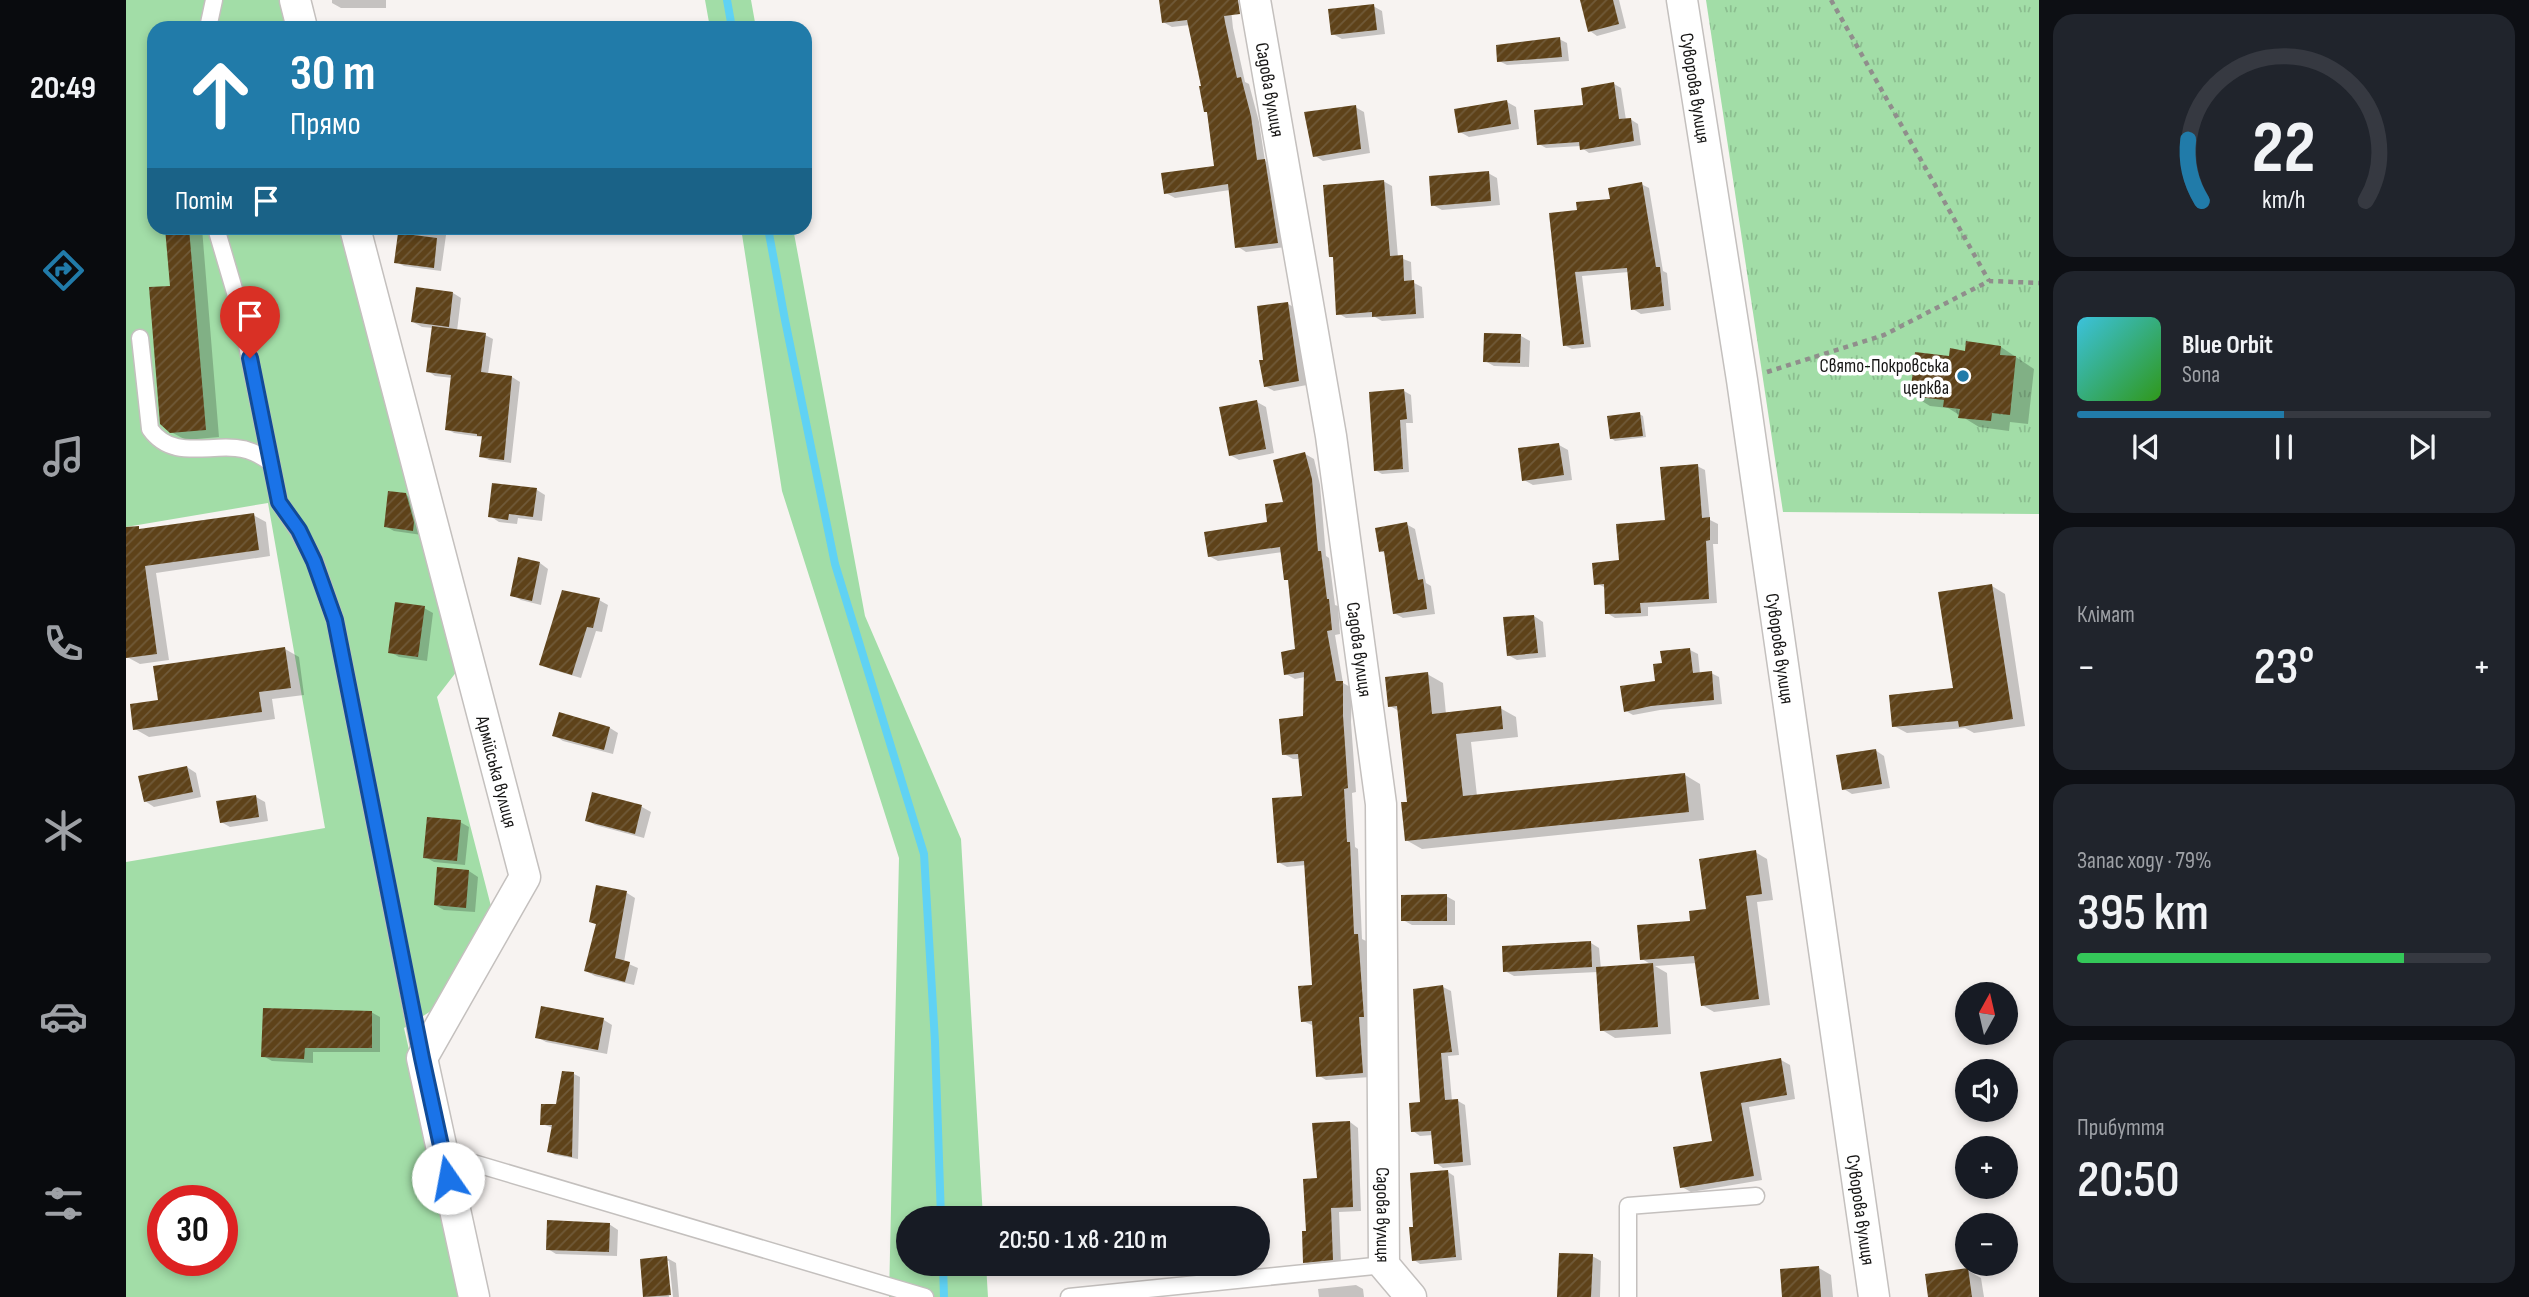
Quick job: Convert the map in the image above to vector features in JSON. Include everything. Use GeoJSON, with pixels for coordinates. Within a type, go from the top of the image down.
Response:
{"type":"FeatureCollection","features":[{"type":"Feature","properties":{"kind":"street"},"geometry":{"type":"LineString","coordinates":[[295,0],[300,21]]}},
{"type":"Feature","properties":{"kind":"street","name":"Садова вулиця"},"geometry":{"type":"LineString","coordinates":[[1255,0],[1331,436],[1381,804],[1384,1265],[1411,1297]]}},
{"type":"Feature","properties":{"kind":"street","name":"Суворова вулиця"},"geometry":{"type":"LineString","coordinates":[[1682,0],[1742,380],[1874,1297]]}},
{"type":"Feature","properties":{"kind":"street","name":"Армійська вулиця"},"geometry":{"type":"LineString","coordinates":[[357,235],[525,877],[422,1058]]}},
{"type":"Feature","properties":{"kind":"street"},"geometry":{"type":"LineString","coordinates":[[422,1058],[474,1297]]}},
{"type":"Feature","properties":{"kind":"lane"},"geometry":{"type":"LineString","coordinates":[[210,21],[215,0]]}},
{"type":"Feature","properties":{"kind":"lane"},"geometry":{"type":"LineString","coordinates":[[218,235],[239,306],[279,502],[299,530],[314,561],[335,620],[422,1058]]}},
{"type":"Feature","properties":{"kind":"lane"},"geometry":{"type":"LineString","coordinates":[[140,338],[150,429],[155,436],[175,448],[237,448],[252,452],[271,463]]}},
{"type":"Feature","properties":{"kind":"lane"},"geometry":{"type":"LineString","coordinates":[[443,1154],[925,1297]]}},
{"type":"Feature","properties":{"kind":"lane"},"geometry":{"type":"LineString","coordinates":[[1628,1297],[1628,1206],[1756,1196]]}},
{"type":"Feature","properties":{"kind":"lane"},"geometry":{"type":"LineString","coordinates":[[1069,1297],[1384,1265]]}},
{"type":"Feature","properties":{"kind":"path"},"geometry":{"type":"LineString","coordinates":[[1831,0],[1989,281]]}},
{"type":"Feature","properties":{"kind":"path"},"geometry":{"type":"LineString","coordinates":[[1742,380],[1884,335],[1989,281],[2039,283]]}},
{"type":"Feature","properties":{"kind":"green space"},"geometry":{"type":"Polygon","coordinates":[[[126,0],[289,0],[294,21],[147,21],[147,235],[351,235],[464,662],[437,697],[493,914],[431,1011],[404,1028],[466,1297],[126,1297],[126,862],[325,828],[268,503],[126,527],[126,0]]]}},
{"type":"Feature","properties":{"kind":"green space"},"geometry":{"type":"Polygon","coordinates":[[[705,0],[751,0],[755,21],[709,21],[705,0]]]}},
{"type":"Feature","properties":{"kind":"green space"},"geometry":{"type":"Polygon","coordinates":[[[1706,0],[2039,0],[2039,514],[1783,512],[1706,0]]]}},
{"type":"Feature","properties":{"kind":"green space"},"geometry":{"type":"Polygon","coordinates":[[[742,235],[794,235],[865,616],[961,839],[982,1206],[896,1206],[896,1276],[987,1276],[988,1297],[889,1297],[899,858],[782,491],[742,235]]]}},
{"type":"Feature","properties":{"kind":"building"},"geometry":{"type":"Polygon","coordinates":[[[1159,0],[1238,0],[1240,14],[1224,16],[1237,78],[1241,77],[1251,116],[1257,160],[1265,159],[1278,243],[1235,248],[1228,184],[1164,194],[1161,173],[1214,166],[1207,112],[1204,112],[1187,20],[1162,23],[1159,0]]]}},
{"type":"Feature","properties":{"kind":"building"},"geometry":{"type":"Polygon","coordinates":[[[1580,0],[1613,0],[1619,24],[1588,32],[1580,0]]]}},
{"type":"Feature","properties":{"kind":"building"},"geometry":{"type":"Polygon","coordinates":[[[1374,4],[1377,30],[1331,35],[1328,9],[1374,4]]]}},
{"type":"Feature","properties":{"kind":"building"},"geometry":{"type":"Polygon","coordinates":[[[1560,37],[1562,57],[1497,62],[1496,45],[1560,37]]]}},
{"type":"Feature","properties":{"kind":"building"},"geometry":{"type":"Polygon","coordinates":[[[1614,82],[1619,119],[1631,118],[1634,141],[1580,150],[1579,142],[1537,145],[1534,110],[1583,105],[1581,88],[1614,82]]]}},
{"type":"Feature","properties":{"kind":"building"},"geometry":{"type":"Polygon","coordinates":[[[1507,100],[1511,124],[1458,133],[1454,109],[1507,100]]]}},
{"type":"Feature","properties":{"kind":"building"},"geometry":{"type":"Polygon","coordinates":[[[1356,105],[1361,149],[1313,157],[1304,112],[1356,105]]]}},
{"type":"Feature","properties":{"kind":"building"},"geometry":{"type":"Polygon","coordinates":[[[1489,171],[1491,201],[1431,206],[1429,176],[1489,171]]]}},
{"type":"Feature","properties":{"kind":"building"},"geometry":{"type":"Polygon","coordinates":[[[1384,180],[1390,256],[1403,255],[1404,281],[1414,280],[1416,314],[1372,317],[1372,312],[1336,315],[1333,257],[1329,257],[1323,185],[1384,180]]]}},
{"type":"Feature","properties":{"kind":"building"},"geometry":{"type":"Polygon","coordinates":[[[1642,182],[1656,267],[1660,267],[1664,306],[1631,310],[1627,268],[1575,272],[1584,344],[1563,346],[1549,213],[1577,210],[1576,202],[1610,199],[1608,188],[1642,182]]]}},
{"type":"Feature","properties":{"kind":"building"},"geometry":{"type":"Polygon","coordinates":[[[166,235],[190,235],[206,430],[170,433],[160,424],[149,287],[170,286],[166,235]]]}},
{"type":"Feature","properties":{"kind":"building"},"geometry":{"type":"Polygon","coordinates":[[[398,235],[437,238],[434,268],[394,263],[398,235]]]}},
{"type":"Feature","properties":{"kind":"building"},"geometry":{"type":"Polygon","coordinates":[[[416,287],[453,292],[449,327],[411,322],[416,287]]]}},
{"type":"Feature","properties":{"kind":"building"},"geometry":{"type":"Polygon","coordinates":[[[1288,302],[1299,381],[1264,387],[1259,360],[1263,360],[1257,306],[1288,302]]]}},
{"type":"Feature","properties":{"kind":"building"},"geometry":{"type":"Polygon","coordinates":[[[432,326],[486,333],[481,372],[512,376],[504,460],[479,457],[482,436],[445,430],[451,375],[426,372],[432,326]]]}},
{"type":"Feature","properties":{"kind":"building"},"geometry":{"type":"Polygon","coordinates":[[[1484,333],[1521,334],[1520,363],[1483,362],[1484,333]]]}},
{"type":"Feature","properties":{"kind":"building","name":"Свято-Покровська церква"},"geometry":{"type":"Polygon","coordinates":[[[1966,341],[2001,346],[2000,355],[2016,356],[2010,415],[1992,413],[1991,421],[1958,418],[1960,409],[1943,407],[1944,400],[1910,396],[1915,352],[1949,356],[1950,348],[1965,351],[1966,341]]]}},
{"type":"Feature","properties":{"kind":"building"},"geometry":{"type":"Polygon","coordinates":[[[1404,389],[1407,419],[1400,420],[1403,469],[1374,471],[1369,392],[1404,389]]]}},
{"type":"Feature","properties":{"kind":"building"},"geometry":{"type":"Polygon","coordinates":[[[1257,400],[1266,449],[1229,456],[1219,407],[1257,400]]]}},
{"type":"Feature","properties":{"kind":"building"},"geometry":{"type":"Polygon","coordinates":[[[1640,412],[1643,436],[1610,439],[1607,416],[1640,412]]]}},
{"type":"Feature","properties":{"kind":"building"},"geometry":{"type":"Polygon","coordinates":[[[1559,443],[1564,475],[1522,481],[1518,448],[1559,443]]]}},
{"type":"Feature","properties":{"kind":"building"},"geometry":{"type":"Polygon","coordinates":[[[1305,452],[1312,479],[1318,551],[1321,551],[1329,599],[1332,630],[1327,631],[1336,681],[1343,681],[1348,788],[1344,789],[1347,842],[1350,842],[1354,934],[1358,934],[1364,1017],[1359,1017],[1363,1073],[1316,1077],[1312,1021],[1301,1022],[1298,986],[1312,985],[1304,861],[1277,863],[1272,798],[1302,796],[1298,754],[1282,755],[1279,719],[1303,716],[1304,672],[1284,675],[1281,652],[1295,649],[1288,580],[1284,580],[1280,547],[1208,557],[1204,532],[1267,522],[1265,504],[1283,502],[1273,460],[1305,452]]]}},
{"type":"Feature","properties":{"kind":"building"},"geometry":{"type":"Polygon","coordinates":[[[1698,464],[1702,518],[1710,517],[1710,540],[1706,541],[1709,599],[1640,603],[1641,613],[1605,614],[1604,584],[1594,585],[1592,563],[1619,560],[1616,524],[1665,520],[1660,467],[1698,464]]]}},
{"type":"Feature","properties":{"kind":"building"},"geometry":{"type":"Polygon","coordinates":[[[492,483],[537,488],[533,517],[509,514],[508,520],[488,517],[492,483]]]}},
{"type":"Feature","properties":{"kind":"building"},"geometry":{"type":"Polygon","coordinates":[[[388,491],[406,493],[414,522],[413,531],[384,527],[388,491]]]}},
{"type":"Feature","properties":{"kind":"building"},"geometry":{"type":"Polygon","coordinates":[[[254,513],[259,550],[145,566],[157,654],[126,658],[126,527],[139,526],[139,529],[254,513]]]}},
{"type":"Feature","properties":{"kind":"building"},"geometry":{"type":"Polygon","coordinates":[[[1407,522],[1418,580],[1423,579],[1427,609],[1393,614],[1384,551],[1379,552],[1375,528],[1407,522]]]}},
{"type":"Feature","properties":{"kind":"building"},"geometry":{"type":"Polygon","coordinates":[[[518,557],[540,562],[532,601],[510,596],[518,557]]]}},
{"type":"Feature","properties":{"kind":"building"},"geometry":{"type":"Polygon","coordinates":[[[1992,584],[2013,719],[1959,727],[1958,721],[1892,727],[1889,695],[1953,688],[1938,592],[1992,584]]]}},
{"type":"Feature","properties":{"kind":"building"},"geometry":{"type":"Polygon","coordinates":[[[562,590],[600,598],[593,628],[587,627],[572,675],[539,665],[562,590]]]}},
{"type":"Feature","properties":{"kind":"building"},"geometry":{"type":"Polygon","coordinates":[[[395,602],[425,606],[418,657],[388,653],[395,602]]]}},
{"type":"Feature","properties":{"kind":"building"},"geometry":{"type":"Polygon","coordinates":[[[1534,615],[1538,653],[1507,656],[1503,617],[1534,615]]]}},
{"type":"Feature","properties":{"kind":"building"},"geometry":{"type":"Polygon","coordinates":[[[285,647],[291,688],[259,692],[262,712],[133,730],[130,704],[158,700],[153,666],[285,647]]]}},
{"type":"Feature","properties":{"kind":"building"},"geometry":{"type":"Polygon","coordinates":[[[1690,648],[1693,673],[1712,671],[1714,700],[1651,706],[1624,712],[1620,686],[1655,681],[1653,664],[1662,663],[1660,651],[1690,648]]]}},
{"type":"Feature","properties":{"kind":"building"},"geometry":{"type":"Polygon","coordinates":[[[1428,672],[1432,714],[1501,706],[1503,729],[1456,734],[1463,796],[1685,773],[1689,812],[1405,841],[1401,802],[1407,802],[1397,706],[1388,707],[1385,677],[1428,672]]]}},
{"type":"Feature","properties":{"kind":"building"},"geometry":{"type":"Polygon","coordinates":[[[559,712],[610,727],[604,750],[552,736],[559,712]]]}},
{"type":"Feature","properties":{"kind":"building"},"geometry":{"type":"Polygon","coordinates":[[[1876,749],[1882,784],[1842,790],[1836,755],[1876,749]]]}},
{"type":"Feature","properties":{"kind":"building"},"geometry":{"type":"Polygon","coordinates":[[[187,766],[193,792],[144,802],[138,776],[187,766]]]}},
{"type":"Feature","properties":{"kind":"building"},"geometry":{"type":"Polygon","coordinates":[[[592,792],[642,805],[635,834],[585,821],[592,792]]]}},
{"type":"Feature","properties":{"kind":"building"},"geometry":{"type":"Polygon","coordinates":[[[256,795],[259,817],[220,823],[216,801],[256,795]]]}},
{"type":"Feature","properties":{"kind":"building"},"geometry":{"type":"Polygon","coordinates":[[[427,817],[461,820],[457,861],[423,858],[427,817]]]}},
{"type":"Feature","properties":{"kind":"building"},"geometry":{"type":"Polygon","coordinates":[[[1756,850],[1762,894],[1746,896],[1759,999],[1701,1006],[1694,956],[1640,960],[1637,925],[1690,921],[1689,911],[1706,909],[1699,859],[1756,850]]]}},
{"type":"Feature","properties":{"kind":"building"},"geometry":{"type":"Polygon","coordinates":[[[437,867],[469,870],[466,908],[434,905],[437,867]]]}},
{"type":"Feature","properties":{"kind":"building"},"geometry":{"type":"Polygon","coordinates":[[[596,885],[627,891],[615,958],[630,962],[625,982],[584,971],[596,924],[589,922],[596,885]]]}},
{"type":"Feature","properties":{"kind":"building"},"geometry":{"type":"Polygon","coordinates":[[[1447,894],[1447,921],[1401,921],[1401,895],[1447,894]]]}},
{"type":"Feature","properties":{"kind":"building"},"geometry":{"type":"Polygon","coordinates":[[[1591,941],[1592,967],[1503,972],[1502,946],[1591,941]]]}},
{"type":"Feature","properties":{"kind":"building"},"geometry":{"type":"Polygon","coordinates":[[[1653,963],[1658,1027],[1600,1031],[1596,967],[1653,963]]]}},
{"type":"Feature","properties":{"kind":"building"},"geometry":{"type":"Polygon","coordinates":[[[1443,985],[1452,1052],[1441,1053],[1445,1100],[1458,1099],[1463,1162],[1434,1164],[1431,1131],[1411,1132],[1409,1103],[1420,1102],[1413,989],[1443,985]]]}},
{"type":"Feature","properties":{"kind":"building"},"geometry":{"type":"Polygon","coordinates":[[[541,1006],[604,1018],[598,1050],[535,1038],[541,1006]]]}},
{"type":"Feature","properties":{"kind":"building"},"geometry":{"type":"Polygon","coordinates":[[[263,1008],[372,1011],[372,1048],[305,1048],[304,1059],[261,1057],[263,1008]]]}},
{"type":"Feature","properties":{"kind":"building"},"geometry":{"type":"Polygon","coordinates":[[[1781,1058],[1787,1095],[1741,1103],[1754,1176],[1680,1188],[1673,1147],[1712,1141],[1700,1072],[1781,1058]]]}},
{"type":"Feature","properties":{"kind":"building"},"geometry":{"type":"Polygon","coordinates":[[[562,1071],[574,1072],[572,1157],[547,1152],[552,1125],[540,1125],[541,1104],[556,1104],[562,1071]]]}},
{"type":"Feature","properties":{"kind":"building"},"geometry":{"type":"Polygon","coordinates":[[[1350,1121],[1353,1207],[1331,1208],[1333,1260],[1303,1263],[1302,1231],[1306,1231],[1303,1179],[1317,1178],[1312,1123],[1350,1121]]]}},
{"type":"Feature","properties":{"kind":"building"},"geometry":{"type":"Polygon","coordinates":[[[1448,1170],[1456,1257],[1412,1261],[1409,1227],[1413,1227],[1410,1173],[1448,1170]]]}},
{"type":"Feature","properties":{"kind":"building"},"geometry":{"type":"Polygon","coordinates":[[[547,1220],[610,1223],[609,1252],[546,1250],[547,1220]]]}},
{"type":"Feature","properties":{"kind":"building"},"geometry":{"type":"Polygon","coordinates":[[[1559,1253],[1593,1254],[1591,1297],[1557,1297],[1559,1253]]]}},
{"type":"Feature","properties":{"kind":"building"},"geometry":{"type":"Polygon","coordinates":[[[667,1256],[671,1295],[643,1297],[640,1259],[667,1256]]]}},
{"type":"Feature","properties":{"kind":"building"},"geometry":{"type":"Polygon","coordinates":[[[1819,1266],[1821,1297],[1782,1297],[1780,1269],[1819,1266]]]}},
{"type":"Feature","properties":{"kind":"building"},"geometry":{"type":"Polygon","coordinates":[[[1955,1270],[1955,1276],[1969,1276],[1972,1297],[1928,1297],[1925,1274],[1955,1270]]]}},
{"type":"Feature","properties":{"kind":"waterway"},"geometry":{"type":"LineString","coordinates":[[727,0],[731,21]]}},
{"type":"Feature","properties":{"kind":"waterway"},"geometry":{"type":"LineString","coordinates":[[769,235],[835,564],[924,854],[935,1042],[941,1206]]}},
{"type":"Feature","properties":{"kind":"waterway"},"geometry":{"type":"LineString","coordinates":[[943,1276],[944,1297]]}},
{"type":"Feature","properties":{"kind":"place","name":"Свято-Покровська церква"},"geometry":{"type":"Point","coordinates":[1963,376]}},
{"type":"Feature","properties":{"kind":"route"},"geometry":{"type":"LineString","coordinates":[[250,358],[279,502],[299,530],[314,561],[335,620],[448,1178]]}}]}
